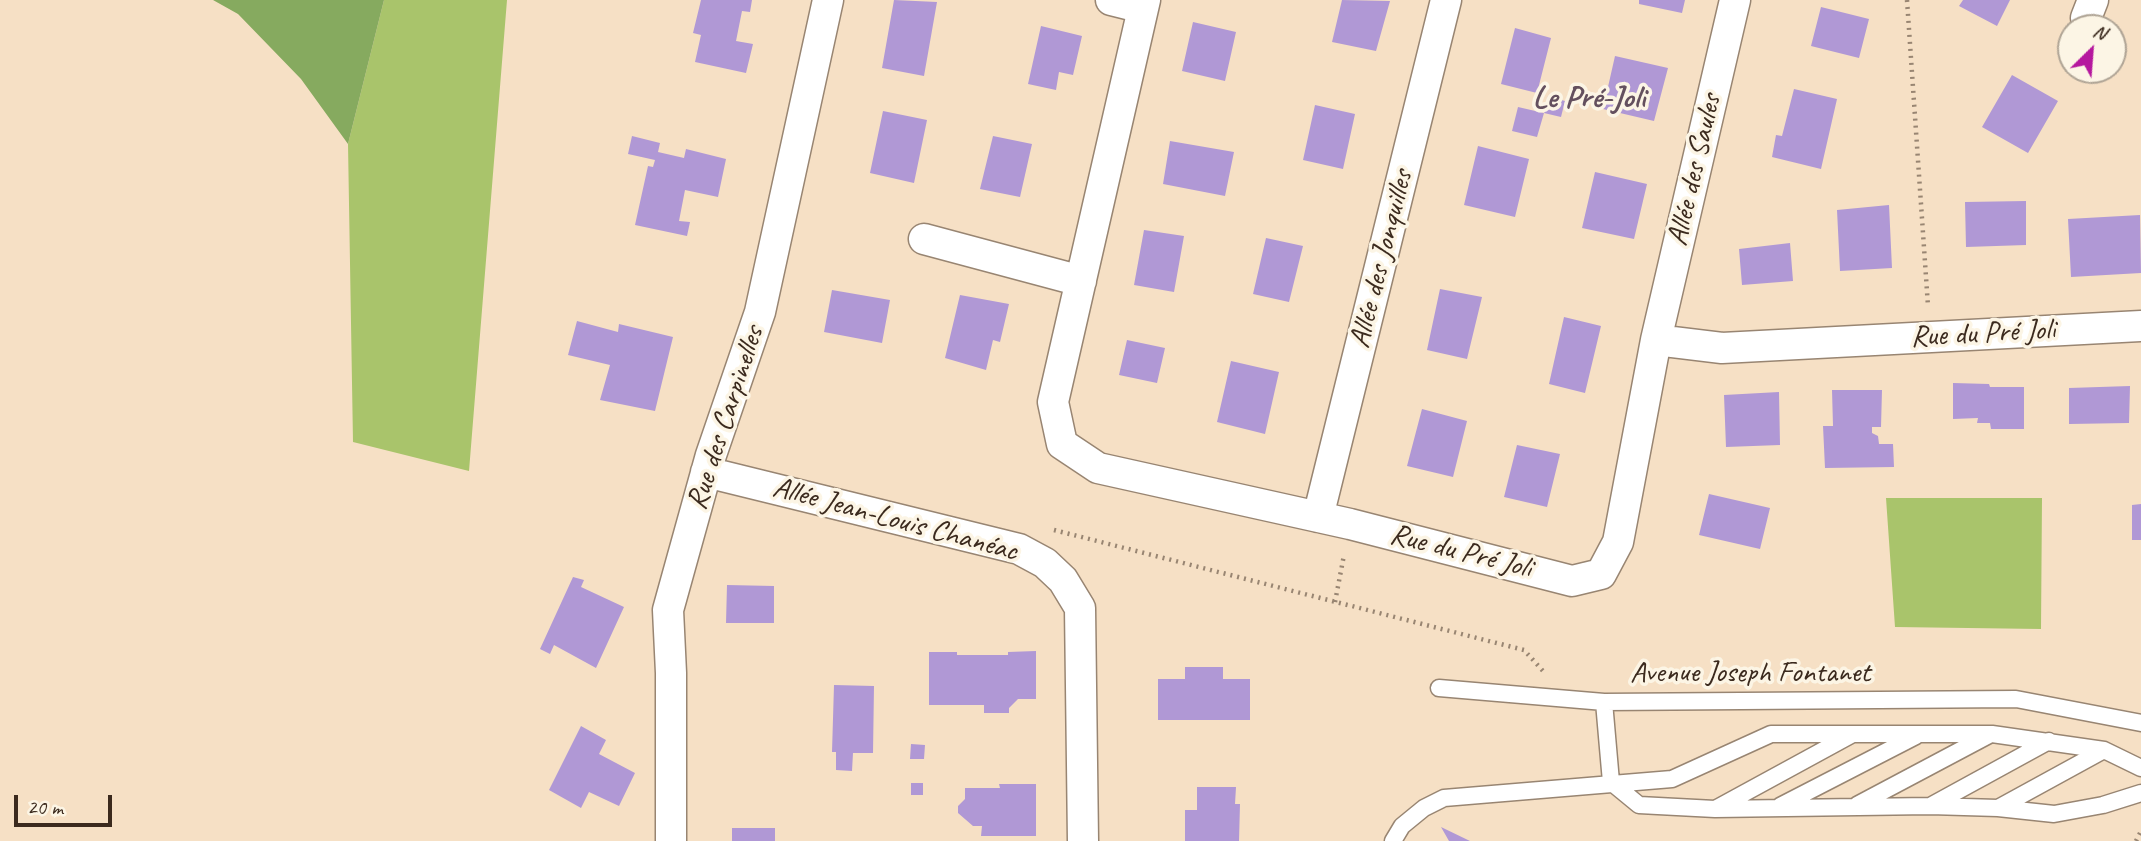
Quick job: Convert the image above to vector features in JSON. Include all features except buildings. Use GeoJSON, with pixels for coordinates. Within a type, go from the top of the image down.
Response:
{"type":"FeatureCollection","features":[{"type":"Feature","properties":{"kind":"street","name":"Rue des Carpinelles"},"geometry":{"type":"LineString","coordinates":[[671,841],[671,673],[668,610],[706,472],[760,312],[828,0]]}},
{"type":"Feature","properties":{"kind":"street"},"geometry":{"type":"LineString","coordinates":[[1111,0],[1144,4]]}},
{"type":"Feature","properties":{"kind":"street","name":"Allée des Jonquilles"},"geometry":{"type":"LineString","coordinates":[[1318,517],[1446,0]]}},
{"type":"Feature","properties":{"kind":"street","name":"Allée des Saules"},"geometry":{"type":"LineString","coordinates":[[1656,340],[1735,0]]}},
{"type":"Feature","properties":{"kind":"street","name":"Rue du Pré Joli"},"geometry":{"type":"LineString","coordinates":[[1144,4],[1054,402],[1062,444],[1098,468],[1350,524],[1572,581],[1601,574],[1618,542],[1656,340],[1722,348],[2141,326]]}},
{"type":"Feature","properties":{"kind":"street"},"geometry":{"type":"LineString","coordinates":[[924,239],[1081,281]]}},
{"type":"Feature","properties":{"kind":"street","name":"Allée Jean-Louis Chanéac"},"geometry":{"type":"LineString","coordinates":[[706,472],[1019,550],[1045,563],[1063,580],[1080,608],[1083,841]]}},
{"type":"Feature","properties":{"kind":"lane"},"geometry":{"type":"LineString","coordinates":[[1439,688],[1604,702]]}},
{"type":"Feature","properties":{"kind":"lane","name":"Avenue Joseph Fontanet"},"geometry":{"type":"LineString","coordinates":[[2141,723],[2016,699],[1604,702],[1611,782],[1672,779],[1771,734],[1992,734],[2105,750],[2141,768]]}},
{"type":"Feature","properties":{"kind":"lane"},"geometry":{"type":"LineString","coordinates":[[1775,809],[1922,733]]}},
{"type":"Feature","properties":{"kind":"lane"},"geometry":{"type":"LineString","coordinates":[[1715,809],[1854,734]]}},
{"type":"Feature","properties":{"kind":"lane"},"geometry":{"type":"LineString","coordinates":[[1852,807],[1992,734]]}},
{"type":"Feature","properties":{"kind":"lane"},"geometry":{"type":"LineString","coordinates":[[1930,806],[2049,741]]}},
{"type":"Feature","properties":{"kind":"lane"},"geometry":{"type":"LineString","coordinates":[[1998,808],[2105,750]]}},
{"type":"Feature","properties":{"kind":"lane"},"geometry":{"type":"LineString","coordinates":[[1394,841],[1402,826],[1424,808],[1444,798],[1611,782],[1639,805],[1715,809],[1930,806],[1998,808],[2054,814],[2141,793]]}},
{"type":"Feature","properties":{"kind":"path"},"geometry":{"type":"LineString","coordinates":[[1907,0],[1930,337]]}},
{"type":"Feature","properties":{"kind":"path"},"geometry":{"type":"LineString","coordinates":[[1335,602],[1350,524]]}},
{"type":"Feature","properties":{"kind":"path"},"geometry":{"type":"LineString","coordinates":[[1050,529],[1524,650],[1569,701]]}},
{"type":"Feature","properties":{"kind":"path"},"geometry":{"type":"LineString","coordinates":[[2136,841],[2141,831]]}},
{"type":"Feature","properties":{"kind":"green space"},"geometry":{"type":"Polygon","coordinates":[[[213,0],[384,0],[348,144],[301,79],[238,14],[213,0]]]}},
{"type":"Feature","properties":{"kind":"green space"},"geometry":{"type":"Polygon","coordinates":[[[384,0],[507,0],[469,471],[353,442],[348,144],[384,0]]]}},
{"type":"Feature","properties":{"kind":"green space"},"geometry":{"type":"Polygon","coordinates":[[[1886,498],[2042,498],[2041,629],[1895,627],[1886,498]]]}},
{"type":"Feature","properties":{"kind":"district","name":"Le Pré-Joli"},"geometry":{"type":"Point","coordinates":[1589,99]}}]}
